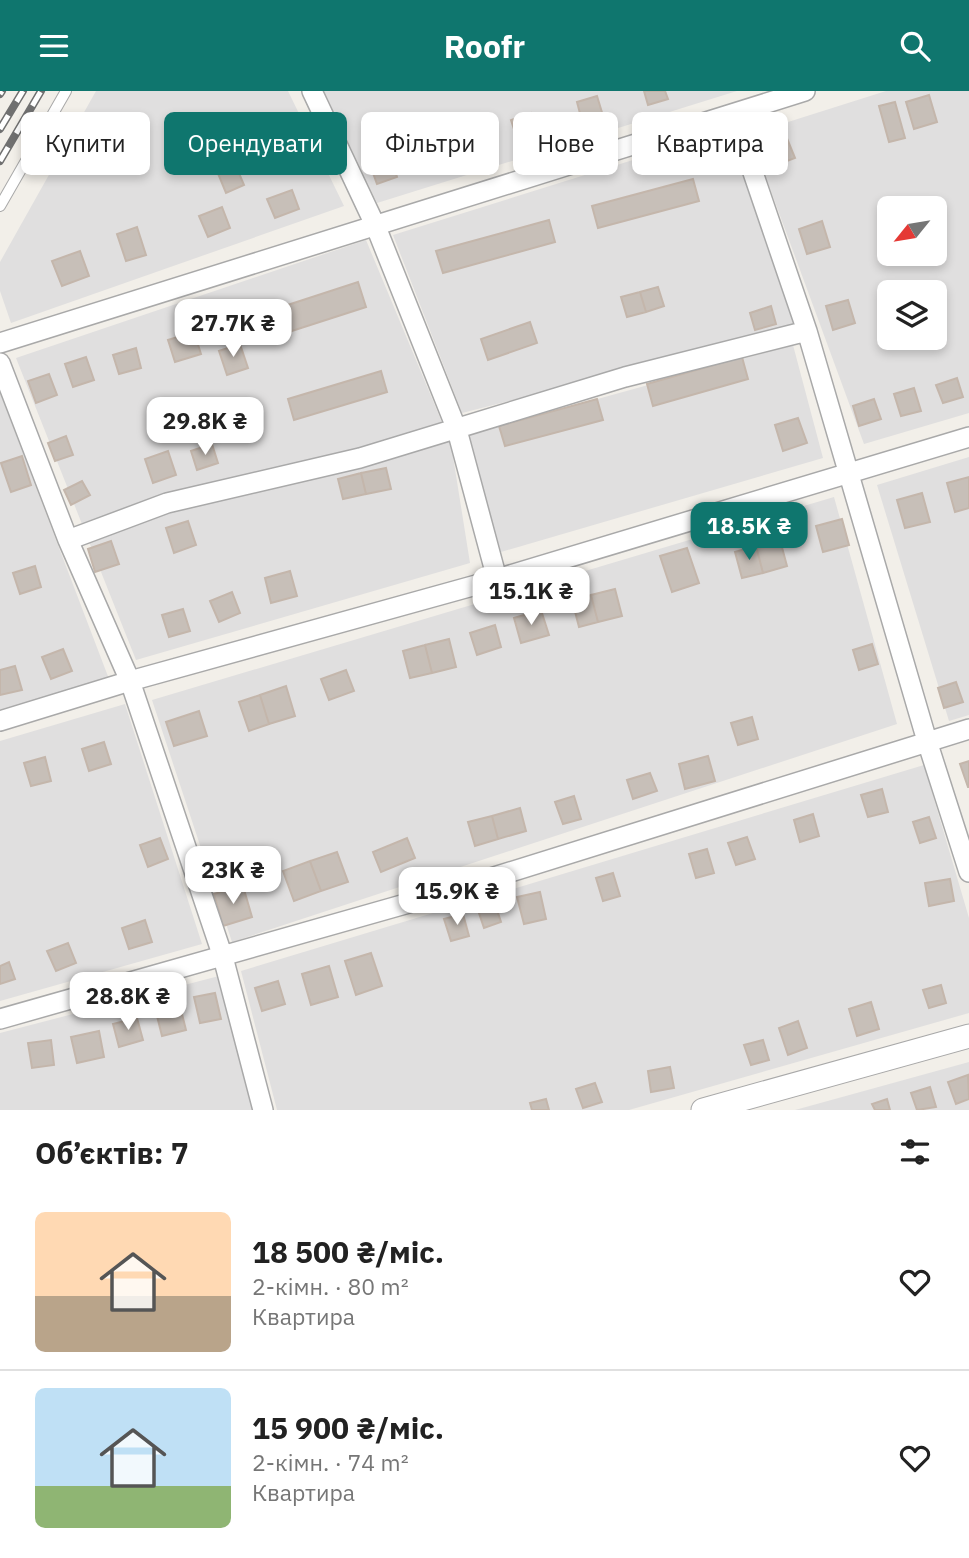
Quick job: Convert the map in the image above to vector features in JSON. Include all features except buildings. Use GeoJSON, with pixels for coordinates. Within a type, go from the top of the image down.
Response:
{"type":"FeatureCollection","features":[{"type":"Feature","properties":{"kind":"street"},"geometry":{"type":"LineString","coordinates":[[312,91],[376,227],[457,430],[497,579]]}},
{"type":"Feature","properties":{"kind":"street"},"geometry":{"type":"LineString","coordinates":[[739,112],[805,91]]}},
{"type":"Feature","properties":{"kind":"street"},"geometry":{"type":"LineString","coordinates":[[0,343],[632,146]]}},
{"type":"Feature","properties":{"kind":"street"},"geometry":{"type":"LineString","coordinates":[[754,175],[807,331],[927,741],[969,872]]}},
{"type":"Feature","properties":{"kind":"street"},"geometry":{"type":"LineString","coordinates":[[68,540],[167,503],[360,458],[625,377],[807,331]]}},
{"type":"Feature","properties":{"kind":"street"},"geometry":{"type":"LineString","coordinates":[[0,363],[68,540],[130,681],[223,957],[263,1110]]}},
{"type":"Feature","properties":{"kind":"street"},"geometry":{"type":"LineString","coordinates":[[0,722],[130,681],[497,579],[969,437]]}},
{"type":"Feature","properties":{"kind":"street"},"geometry":{"type":"LineString","coordinates":[[0,1019],[430,897],[969,729]]}},
{"type":"Feature","properties":{"kind":"street"},"geometry":{"type":"LineString","coordinates":[[703,1110],[969,1036]]}},
{"type":"Feature","properties":{"kind":"lane"},"geometry":{"type":"LineString","coordinates":[[0,206],[66,91]]}},
{"type":"Feature","properties":{"kind":"shaded area"},"geometry":{"type":"Polygon","coordinates":[[[96,91],[288,91],[298,112],[164,112],[164,175],[329,175],[344,206],[11,323],[0,291],[0,262],[49,175],[150,175],[150,112],[84,112],[96,91]]]}},
{"type":"Feature","properties":{"kind":"shaded area"},"geometry":{"type":"Polygon","coordinates":[[[324,91],[737,91],[670,112],[632,112],[632,124],[618,128],[618,112],[513,112],[513,161],[499,165],[499,112],[361,112],[361,169],[347,140],[347,112],[334,112],[324,91]]]}},
{"type":"Feature","properties":{"kind":"shaded area"},"geometry":{"type":"Polygon","coordinates":[[[886,91],[969,91],[969,413],[864,444],[765,175],[788,175],[788,122],[886,91]]]}},
{"type":"Feature","properties":{"kind":"shaded area"},"geometry":{"type":"Polygon","coordinates":[[[632,160],[632,175],[745,175],[798,328],[462,413],[393,235],[585,175],[618,175],[618,165],[632,160]]]}},
{"type":"Feature","properties":{"kind":"shaded area"},"geometry":{"type":"Polygon","coordinates":[[[364,175],[467,175],[377,203],[364,175]]]}},
{"type":"Feature","properties":{"kind":"shaded area"},"geometry":{"type":"Polygon","coordinates":[[[366,240],[451,444],[470,563],[136,660],[16,358],[366,240]]]}},
{"type":"Feature","properties":{"kind":"shaded area"},"geometry":{"type":"Polygon","coordinates":[[[793,345],[823,458],[501,552],[467,435],[793,345]]]}},
{"type":"Feature","properties":{"kind":"shaded area"},"geometry":{"type":"Polygon","coordinates":[[[0,393],[109,679],[0,711],[0,393]]]}},
{"type":"Feature","properties":{"kind":"shaded area"},"geometry":{"type":"Polygon","coordinates":[[[969,457],[969,715],[949,721],[877,485],[969,457]]]}},
{"type":"Feature","properties":{"kind":"shaded area"},"geometry":{"type":"Polygon","coordinates":[[[834,497],[897,724],[232,942],[152,700],[834,497]]]}},
{"type":"Feature","properties":{"kind":"shaded area"},"geometry":{"type":"Polygon","coordinates":[[[125,704],[202,944],[0,1001],[0,741],[125,704]]]}},
{"type":"Feature","properties":{"kind":"shaded area"},"geometry":{"type":"Polygon","coordinates":[[[924,765],[969,918],[969,1013],[629,1110],[277,1110],[241,971],[924,765]]]}},
{"type":"Feature","properties":{"kind":"shaded area"},"geometry":{"type":"Polygon","coordinates":[[[219,976],[255,1110],[0,1110],[0,1033],[219,976]]]}},
{"type":"Feature","properties":{"kind":"shaded area"},"geometry":{"type":"Polygon","coordinates":[[[969,1062],[969,1110],[795,1110],[969,1062]]]}},
{"type":"Feature","properties":{"kind":"railway"},"geometry":{"type":"LineString","coordinates":[[0,129],[23,91]]}},
{"type":"Feature","properties":{"kind":"railway"},"geometry":{"type":"LineString","coordinates":[[0,161],[41,91]]}}]}
